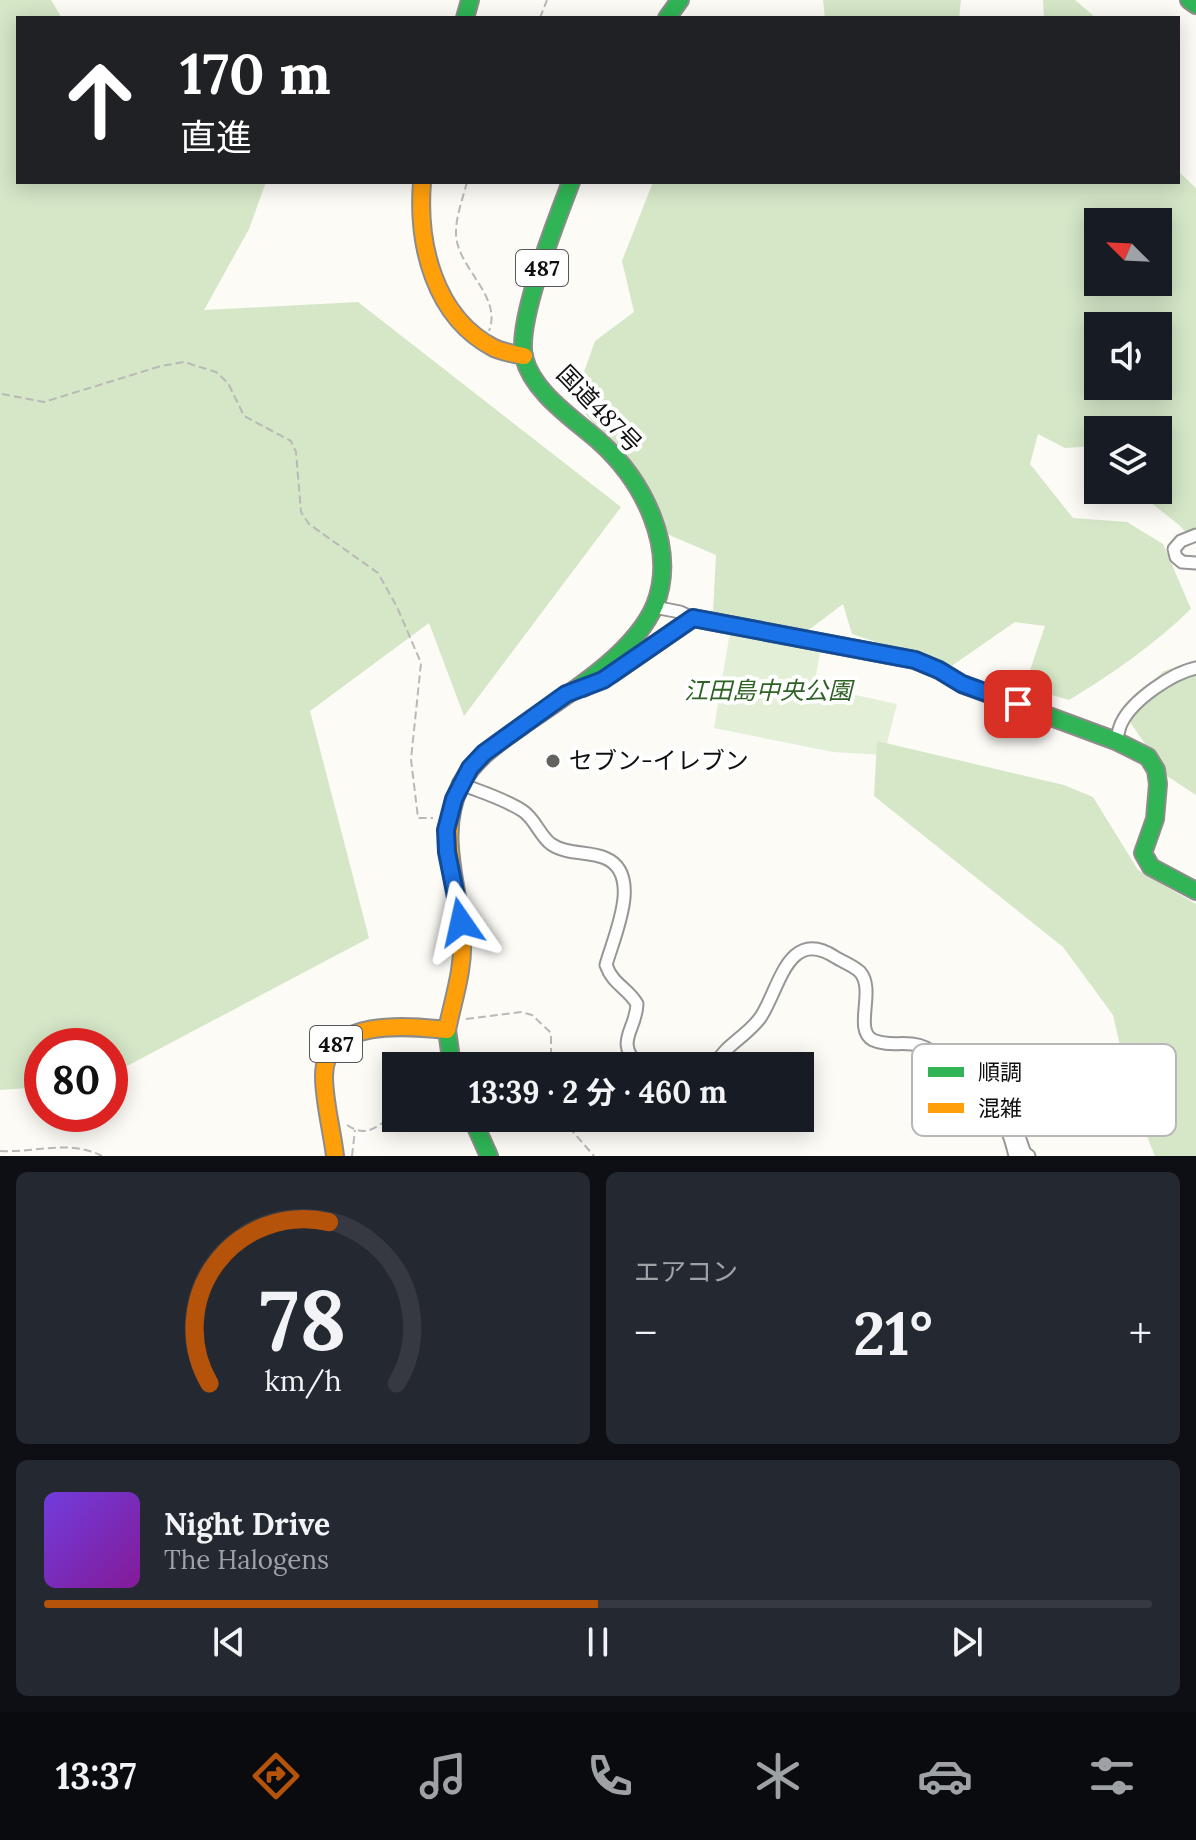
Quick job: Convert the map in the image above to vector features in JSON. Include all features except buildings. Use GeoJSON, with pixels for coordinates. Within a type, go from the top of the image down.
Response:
{"type":"FeatureCollection","features":[{"type":"Feature","properties":{"kind":"main road"},"geometry":{"type":"LineString","coordinates":[[1189,0],[1196,5]]}},
{"type":"Feature","properties":{"kind":"main road"},"geometry":{"type":"LineString","coordinates":[[422,184],[420,234],[427,266],[441,295],[484,344],[509,355],[524,356]]}},
{"type":"Feature","properties":{"kind":"main road","name":"487"},"geometry":{"type":"LineString","coordinates":[[524,356],[524,325],[570,184]]}},
{"type":"Feature","properties":{"kind":"main road","name":"国道487号"},"geometry":{"type":"LineString","coordinates":[[448,1026],[461,966],[462,942],[447,852],[449,815],[461,784],[484,753],[566,694],[629,642],[654,607],[660,584],[662,557],[656,526],[643,496],[614,456],[545,390],[524,356]]}},
{"type":"Feature","properties":{"kind":"main road"},"geometry":{"type":"LineString","coordinates":[[566,694],[603,680],[693,618],[915,660],[962,684],[1116,741],[1148,757],[1156,770],[1158,784],[1155,819],[1143,853],[1151,867],[1196,891]]}},
{"type":"Feature","properties":{"kind":"main road"},"geometry":{"type":"LineString","coordinates":[[448,1026],[451,1052]]}},
{"type":"Feature","properties":{"kind":"main road","name":"487"},"geometry":{"type":"LineString","coordinates":[[335,1156],[324,1074],[325,1063],[335,1044],[355,1033],[386,1027],[448,1026]]}},
{"type":"Feature","properties":{"kind":"main road"},"geometry":{"type":"LineString","coordinates":[[478,1132],[489,1156]]}},
{"type":"Feature","properties":{"kind":"street"},"geometry":{"type":"LineString","coordinates":[[1196,535],[1181,541],[1174,549],[1176,557],[1182,562],[1196,563]]}},
{"type":"Feature","properties":{"kind":"street"},"geometry":{"type":"LineString","coordinates":[[654,607],[693,618]]}},
{"type":"Feature","properties":{"kind":"street"},"geometry":{"type":"LineString","coordinates":[[1116,741],[1121,723],[1139,700],[1185,671],[1196,668]]}},
{"type":"Feature","properties":{"kind":"street"},"geometry":{"type":"LineString","coordinates":[[461,784],[524,812],[553,846],[605,858],[622,874],[624,883],[619,930],[606,965],[610,976],[637,1004],[637,1014],[627,1036],[628,1052]]}},
{"type":"Feature","properties":{"kind":"street"},"geometry":{"type":"LineString","coordinates":[[724,1052],[760,1017],[784,966],[795,956],[816,948],[826,951],[864,977],[864,1029],[869,1037],[878,1042],[919,1044]]}},
{"type":"Feature","properties":{"kind":"street"},"geometry":{"type":"LineString","coordinates":[[1008,1136],[1015,1156]]}},
{"type":"Feature","properties":{"kind":"street"},"geometry":{"type":"LineString","coordinates":[[1018,1136],[1029,1156]]}},
{"type":"Feature","properties":{"kind":"path"},"geometry":{"type":"LineString","coordinates":[[467,184],[456,232],[461,256],[489,303],[492,322],[484,344]]}},
{"type":"Feature","properties":{"kind":"path"},"geometry":{"type":"LineString","coordinates":[[2,394],[44,402],[161,366],[184,362],[216,372],[228,383],[244,416],[291,441],[296,452],[301,512],[309,524],[378,573],[397,607],[421,663],[411,759],[413,787],[419,806],[418,818],[449,815]]}},
{"type":"Feature","properties":{"kind":"path"},"geometry":{"type":"LineString","coordinates":[[448,1026],[507,1012],[532,1015],[551,1033],[551,1052]]}},
{"type":"Feature","properties":{"kind":"path"},"geometry":{"type":"LineString","coordinates":[[331,1121],[342,1122],[355,1130],[382,1126]]}},
{"type":"Feature","properties":{"kind":"path"},"geometry":{"type":"LineString","coordinates":[[352,1156],[355,1130]]}},
{"type":"Feature","properties":{"kind":"path"},"geometry":{"type":"LineString","coordinates":[[573,1132],[594,1156]]}},
{"type":"Feature","properties":{"kind":"path"},"geometry":{"type":"LineString","coordinates":[[0,1151],[25,1151],[40,1146],[72,1148],[102,1156]]}},
{"type":"Feature","properties":{"kind":"green space"},"geometry":{"type":"Polygon","coordinates":[[[0,0],[51,0],[61,16],[16,16],[16,184],[265,184],[249,229],[204,310],[358,302],[621,507],[464,716],[429,623],[310,711],[369,938],[128,1065],[128,1028],[24,1028],[24,1088],[0,1090],[0,0]]]}},
{"type":"Feature","properties":{"kind":"green space"},"geometry":{"type":"Polygon","coordinates":[[[823,0],[961,0],[959,16],[825,16],[823,0]]]}},
{"type":"Feature","properties":{"kind":"green space"},"geometry":{"type":"Polygon","coordinates":[[[1043,0],[1075,0],[1094,16],[1044,16],[1043,0]]]}},
{"type":"Feature","properties":{"kind":"green space"},"geometry":{"type":"Polygon","coordinates":[[[1180,173],[1196,188],[1196,543],[1153,504],[1172,504],[1172,416],[1084,416],[1084,447],[1065,448],[1038,434],[1030,464],[1073,518],[1127,522],[1163,544],[1191,609],[1133,658],[1069,700],[1031,689],[1029,673],[1045,626],[1015,622],[950,667],[852,634],[843,604],[806,632],[713,613],[716,555],[667,534],[632,470],[574,400],[595,341],[634,312],[622,261],[652,184],[1180,184],[1180,173]]]}},
{"type":"Feature","properties":{"kind":"green space","name":"江田島中央公園"},"geometry":{"type":"Polygon","coordinates":[[[730,632],[821,648],[814,686],[897,704],[884,755],[833,752],[714,728],[730,632]]]}},
{"type":"Feature","properties":{"kind":"green space"},"geometry":{"type":"Polygon","coordinates":[[[1196,660],[1196,795],[1167,776],[1130,722],[1140,692],[1164,671],[1196,660]]]}},
{"type":"Feature","properties":{"kind":"green space"},"geometry":{"type":"Polygon","coordinates":[[[877,741],[1064,785],[1093,797],[1138,870],[1196,904],[1196,1156],[1155,1156],[1147,1136],[1176,1136],[1176,1044],[1120,1044],[1113,1015],[1063,947],[874,796],[877,741]]]}},
{"type":"Feature","properties":{"kind":"traffic: fast"},"geometry":{"type":"LineString","coordinates":[[466,16],[470,0]]}},
{"type":"Feature","properties":{"kind":"traffic: fast"},"geometry":{"type":"LineString","coordinates":[[668,16],[680,0]]}},
{"type":"Feature","properties":{"kind":"traffic: fast"},"geometry":{"type":"LineString","coordinates":[[1189,0],[1196,5]]}},
{"type":"Feature","properties":{"kind":"traffic: fast"},"geometry":{"type":"LineString","coordinates":[[461,784],[473,766],[496,745],[597,673],[631,641],[655,605],[661,583],[659,538],[652,516],[630,475],[600,442],[545,393],[528,370],[524,357],[523,341],[532,296],[570,184]]}},
{"type":"Feature","properties":{"kind":"traffic: fast"},"geometry":{"type":"LineString","coordinates":[[583,688],[612,674],[693,618],[915,660],[962,684],[1116,741],[1148,757],[1156,770],[1158,784],[1155,819],[1143,853],[1151,867],[1196,891]]}},
{"type":"Feature","properties":{"kind":"traffic: fast"},"geometry":{"type":"LineString","coordinates":[[447,1030],[450,1052]]}},
{"type":"Feature","properties":{"kind":"traffic: fast"},"geometry":{"type":"LineString","coordinates":[[478,1132],[489,1156]]}},
{"type":"Feature","properties":{"kind":"traffic: slow"},"geometry":{"type":"LineString","coordinates":[[422,184],[421,206],[427,254],[444,298],[473,335],[494,348],[524,356]]}},
{"type":"Feature","properties":{"kind":"traffic: slow"},"geometry":{"type":"LineString","coordinates":[[335,1156],[324,1076],[328,1057],[338,1043],[353,1034],[371,1029],[412,1027],[447,1030],[460,973],[462,949],[450,841],[450,822],[461,784]]}},
{"type":"Feature","properties":{"kind":"place","name":"セブン-イレブン"},"geometry":{"type":"Point","coordinates":[553,761]}},
{"type":"Feature","properties":{"kind":"route"},"geometry":{"type":"LineString","coordinates":[[461,922],[447,852],[446,830],[454,799],[470,768],[500,740],[566,694],[603,680],[693,618],[915,660],[962,684],[1018,704]]}}]}
